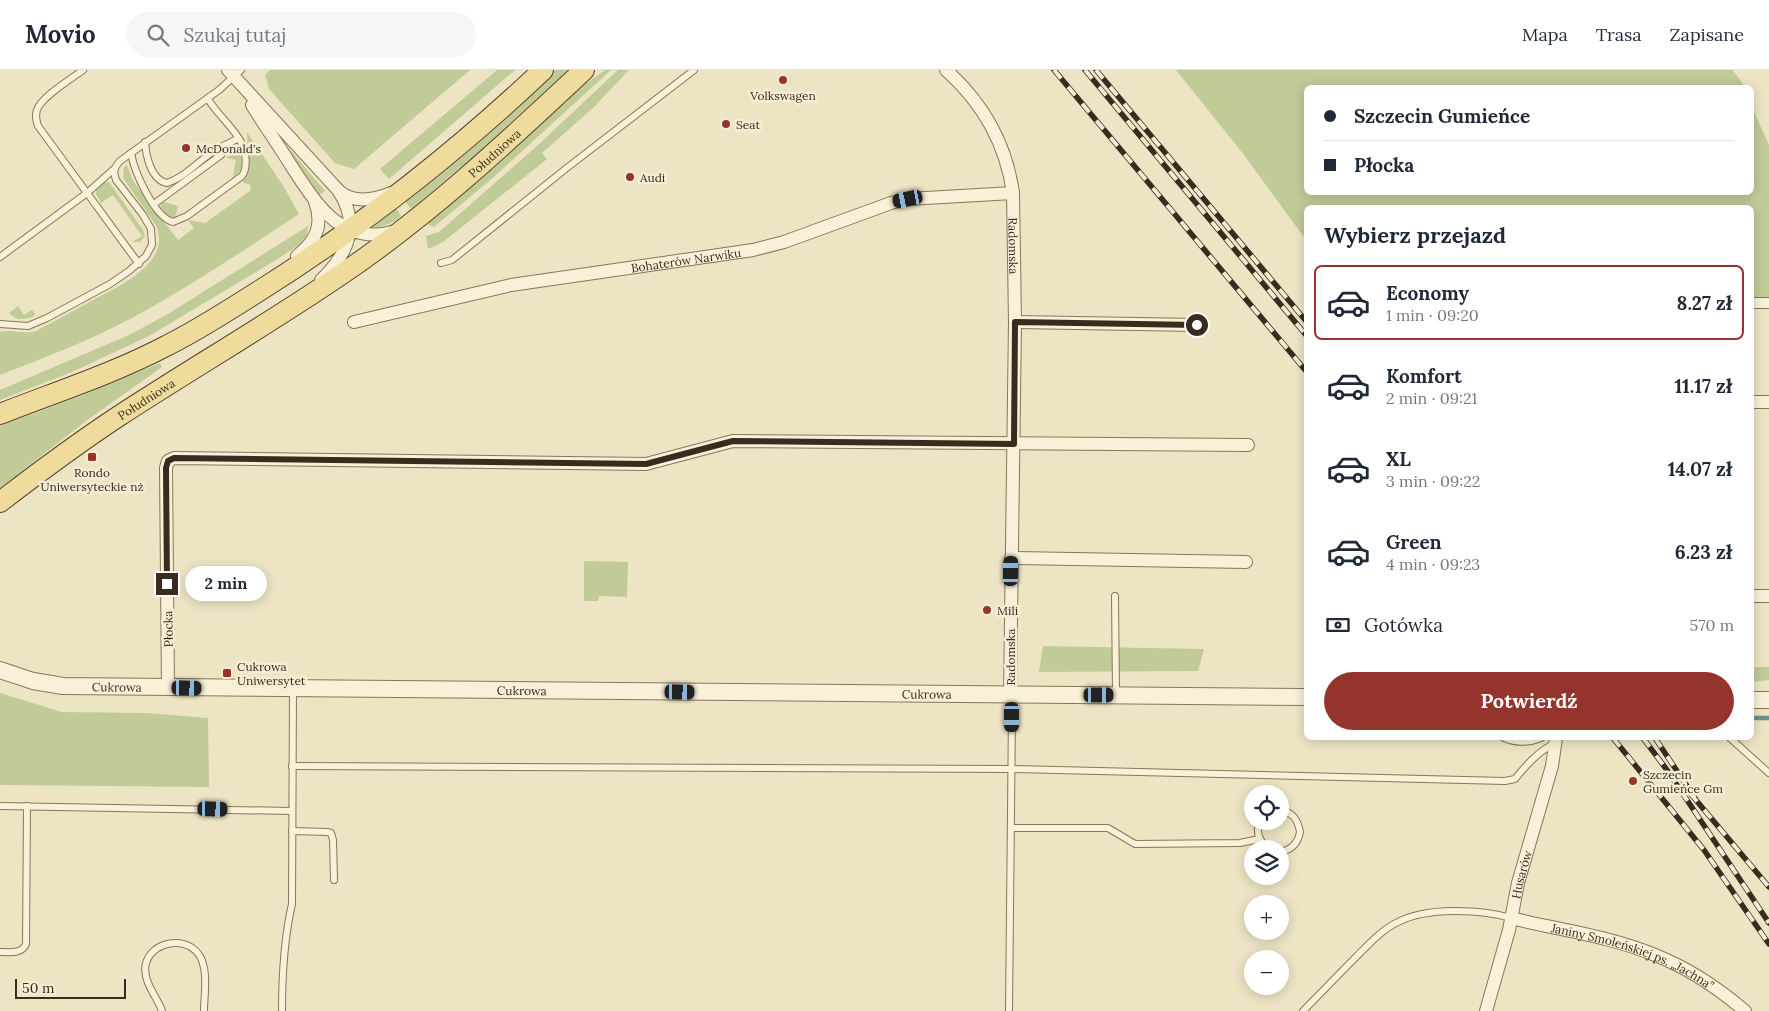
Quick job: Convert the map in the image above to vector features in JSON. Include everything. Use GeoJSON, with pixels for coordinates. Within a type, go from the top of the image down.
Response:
{"type":"FeatureCollection","features":[{"type":"Feature","properties":{"kind":"main road","name":"Południowa"},"geometry":{"type":"LineString","coordinates":[[0,414],[142,358],[236,306],[301,265],[417,179],[490,118],[542,70]]}},
{"type":"Feature","properties":{"kind":"main road","name":"Południowa"},"geometry":{"type":"LineString","coordinates":[[0,502],[61,456],[120,416],[298,303],[401,230],[482,164],[584,70]]}},
{"type":"Feature","properties":{"kind":"street","name":"Radomska"},"geometry":{"type":"LineString","coordinates":[[946,70],[972,95],[990,122],[1003,150],[1013,193],[1015,322],[1010,695]]}},
{"type":"Feature","properties":{"kind":"street","name":"Południowa"},"geometry":{"type":"LineString","coordinates":[[234,72],[338,191],[344,200],[349,214],[350,230],[348,242],[340,259],[298,303]]}},
{"type":"Feature","properties":{"kind":"street","name":"Południowa"},"geometry":{"type":"LineString","coordinates":[[234,72],[311,196],[317,208],[318,222],[309,246],[236,306]]}},
{"type":"Feature","properties":{"kind":"street","name":"Południowa"},"geometry":{"type":"LineString","coordinates":[[338,191],[351,198],[373,199],[393,192],[417,179]]}},
{"type":"Feature","properties":{"kind":"street","name":"Bohaterów Narwiku"},"geometry":{"type":"LineString","coordinates":[[354,322],[511,284],[752,250],[784,242],[891,203],[908,199],[1013,193]]}},
{"type":"Feature","properties":{"kind":"street","name":"Południowa"},"geometry":{"type":"LineString","coordinates":[[311,196],[333,220],[350,230],[378,234],[401,230]]}},
{"type":"Feature","properties":{"kind":"street"},"geometry":{"type":"LineString","coordinates":[[1754,304],[1769,304]]}},
{"type":"Feature","properties":{"kind":"street"},"geometry":{"type":"LineString","coordinates":[[1015,322],[1197,325]]}},
{"type":"Feature","properties":{"kind":"street"},"geometry":{"type":"LineString","coordinates":[[1754,402],[1769,402]]}},
{"type":"Feature","properties":{"kind":"street","name":"Płocka"},"geometry":{"type":"LineString","coordinates":[[168,688],[166,468],[168,461],[174,458],[646,464],[733,441],[1014,444]]}},
{"type":"Feature","properties":{"kind":"street"},"geometry":{"type":"LineString","coordinates":[[1014,444],[1248,445]]}},
{"type":"Feature","properties":{"kind":"street"},"geometry":{"type":"LineString","coordinates":[[1012,558],[1246,562]]}},
{"type":"Feature","properties":{"kind":"street"},"geometry":{"type":"LineString","coordinates":[[1754,596],[1769,596]]}},
{"type":"Feature","properties":{"kind":"street","name":"Cukrowa"},"geometry":{"type":"LineString","coordinates":[[0,662],[33,681]]}},
{"type":"Feature","properties":{"kind":"street","name":"Cukrowa"},"geometry":{"type":"LineString","coordinates":[[0,670],[33,681],[63,686],[1304,697]]}},
{"type":"Feature","properties":{"kind":"street"},"geometry":{"type":"LineString","coordinates":[[1754,700],[1769,700]]}},
{"type":"Feature","properties":{"kind":"street","name":"Husarów"},"geometry":{"type":"LineString","coordinates":[[1486,1011],[1511,918],[1518,883],[1552,766],[1556,740]]}},
{"type":"Feature","properties":{"kind":"street","name":"Janiny Smoleńskiej ps. „Jachna”"},"geometry":{"type":"LineString","coordinates":[[1511,918],[1613,941],[1656,955],[1702,979],[1745,1011]]}},
{"type":"Feature","properties":{"kind":"lane"},"geometry":{"type":"LineString","coordinates":[[83,70],[38,106],[36,118],[38,126],[139,264]]}},
{"type":"Feature","properties":{"kind":"lane"},"geometry":{"type":"LineString","coordinates":[[441,263],[452,260],[564,170],[694,70]]}},
{"type":"Feature","properties":{"kind":"lane"},"geometry":{"type":"LineString","coordinates":[[0,257],[87,193],[114,171],[120,161],[130,153],[219,90],[234,72]]}},
{"type":"Feature","properties":{"kind":"lane"},"geometry":{"type":"LineString","coordinates":[[130,153],[137,176],[154,204],[167,220],[178,222],[242,176],[246,168],[244,148],[215,111],[208,98]]}},
{"type":"Feature","properties":{"kind":"lane"},"geometry":{"type":"LineString","coordinates":[[145,142],[149,165],[160,180],[167,183],[216,150],[238,138]]}},
{"type":"Feature","properties":{"kind":"lane"},"geometry":{"type":"LineString","coordinates":[[154,204],[221,155],[230,144]]}},
{"type":"Feature","properties":{"kind":"lane"},"geometry":{"type":"LineString","coordinates":[[0,324],[28,326],[47,318],[110,284],[139,264],[146,256],[152,245],[151,229],[116,180],[114,171]]}},
{"type":"Feature","properties":{"kind":"lane"},"geometry":{"type":"LineString","coordinates":[[1115,596],[1116,695]]}},
{"type":"Feature","properties":{"kind":"lane"},"geometry":{"type":"LineString","coordinates":[[282,1011],[282,980],[287,928],[292,904],[294,689]]}},
{"type":"Feature","properties":{"kind":"lane"},"geometry":{"type":"LineString","coordinates":[[1009,1011],[1012,712],[1010,695]]}},
{"type":"Feature","properties":{"kind":"lane"},"geometry":{"type":"LineString","coordinates":[[1513,740],[1522,742],[1534,740]]}},
{"type":"Feature","properties":{"kind":"lane"},"geometry":{"type":"LineString","coordinates":[[292,766],[1011,769],[1504,781],[1515,779],[1533,758],[1556,740]]}},
{"type":"Feature","properties":{"kind":"lane"},"geometry":{"type":"LineString","coordinates":[[1732,740],[1769,773]]}},
{"type":"Feature","properties":{"kind":"lane"},"geometry":{"type":"LineString","coordinates":[[0,806],[292,811]]}},
{"type":"Feature","properties":{"kind":"lane"},"geometry":{"type":"LineString","coordinates":[[0,952],[20,951],[26,944],[27,806]]}},
{"type":"Feature","properties":{"kind":"lane"},"geometry":{"type":"LineString","coordinates":[[1289,812],[1296,818],[1300,832],[1295,845],[1289,850]]}},
{"type":"Feature","properties":{"kind":"lane"},"geometry":{"type":"LineString","coordinates":[[1011,828],[1108,828],[1135,844],[1240,843],[1259,839],[1258,830]]}},
{"type":"Feature","properties":{"kind":"lane"},"geometry":{"type":"LineString","coordinates":[[292,831],[331,833],[334,880]]}},
{"type":"Feature","properties":{"kind":"lane"},"geometry":{"type":"LineString","coordinates":[[1303,1011],[1373,940],[1396,922],[1409,917],[1458,911],[1479,912],[1511,918]]}},
{"type":"Feature","properties":{"kind":"lane"},"geometry":{"type":"LineString","coordinates":[[162,1011],[145,975],[146,963],[156,949],[174,942],[187,944],[198,954],[204,967],[204,1011]]}},
{"type":"Feature","properties":{"kind":"green space"},"geometry":{"type":"Polygon","coordinates":[[[270,70],[470,70],[354,169],[335,163],[269,89],[265,75],[270,70]]]}},
{"type":"Feature","properties":{"kind":"green space"},"geometry":{"type":"Polygon","coordinates":[[[497,70],[515,70],[389,179],[380,169],[497,70]]]}},
{"type":"Feature","properties":{"kind":"green space"},"geometry":{"type":"Polygon","coordinates":[[[555,70],[568,70],[473,157],[411,209],[405,201],[482,136],[555,70]]]}},
{"type":"Feature","properties":{"kind":"green space"},"geometry":{"type":"Polygon","coordinates":[[[605,70],[611,70],[495,176],[434,227],[425,223],[575,91],[605,70]]]}},
{"type":"Feature","properties":{"kind":"green space"},"geometry":{"type":"Polygon","coordinates":[[[618,70],[629,70],[593,108],[542,153],[547,159],[443,242],[428,249],[426,236],[439,232],[537,146],[618,70]]]}},
{"type":"Feature","properties":{"kind":"green space"},"geometry":{"type":"Polygon","coordinates":[[[1176,70],[1732,70],[1743,85],[1304,85],[1304,195],[1754,195],[1754,112],[1769,145],[1769,299],[1754,299],[1754,205],[1304,205],[1304,237],[1244,155],[1176,70]]]}},
{"type":"Feature","properties":{"kind":"green space"},"geometry":{"type":"Polygon","coordinates":[[[247,132],[284,187],[299,214],[194,282],[130,319],[82,342],[0,375],[0,332],[36,331],[129,280],[150,262],[155,254],[159,237],[157,227],[123,178],[124,167],[127,165],[133,181],[178,240],[194,228],[188,220],[205,223],[250,191],[251,185],[242,182],[247,177],[248,172],[247,132]]]}},
{"type":"Feature","properties":{"kind":"green space"},"geometry":{"type":"Polygon","coordinates":[[[286,145],[325,191],[318,196],[286,145]]]}},
{"type":"Feature","properties":{"kind":"green space"},"geometry":{"type":"Polygon","coordinates":[[[237,150],[241,154],[242,161],[239,172],[233,177],[236,160],[226,158],[237,150]]]}},
{"type":"Feature","properties":{"kind":"green space"},"geometry":{"type":"Polygon","coordinates":[[[103,182],[109,182],[143,230],[145,236],[140,242],[132,242],[142,236],[113,195],[101,203],[96,194],[96,188],[103,182]]]}},
{"type":"Feature","properties":{"kind":"green space"},"geometry":{"type":"Polygon","coordinates":[[[163,202],[178,206],[175,218],[167,216],[160,206],[163,202]]]}},
{"type":"Feature","properties":{"kind":"green space"},"geometry":{"type":"Polygon","coordinates":[[[396,208],[401,216],[387,224],[372,228],[396,208]]]}},
{"type":"Feature","properties":{"kind":"green space"},"geometry":{"type":"Polygon","coordinates":[[[308,226],[307,235],[300,244],[149,336],[72,372],[0,400],[0,390],[129,335],[168,314],[308,226]]]}},
{"type":"Feature","properties":{"kind":"green space"},"geometry":{"type":"Polygon","coordinates":[[[18,306],[24,315],[32,310],[35,313],[34,316],[18,319],[9,313],[18,306]]]}},
{"type":"Feature","properties":{"kind":"green space"},"geometry":{"type":"Polygon","coordinates":[[[160,363],[162,367],[86,421],[0,488],[0,426],[83,395],[160,363]]]}},
{"type":"Feature","properties":{"kind":"green space"},"geometry":{"type":"Polygon","coordinates":[[[584,561],[628,562],[627,597],[599,596],[598,601],[584,601],[584,561]]]}},
{"type":"Feature","properties":{"kind":"green space"},"geometry":{"type":"Polygon","coordinates":[[[1043,646],[1204,649],[1198,671],[1039,672],[1043,646]]]}},
{"type":"Feature","properties":{"kind":"green space"},"geometry":{"type":"Polygon","coordinates":[[[1754,667],[1769,667],[1769,680],[1754,682],[1754,667]]]}},
{"type":"Feature","properties":{"kind":"green space"},"geometry":{"type":"Polygon","coordinates":[[[0,693],[62,712],[147,713],[208,718],[209,787],[0,785],[0,693]]]}},
{"type":"Feature","properties":{"kind":"waterway"},"geometry":{"type":"LineString","coordinates":[[1754,718],[1769,718]]}},
{"type":"Feature","properties":{"kind":"railway"},"geometry":{"type":"LineString","coordinates":[[1054,70],[1304,369]]}},
{"type":"Feature","properties":{"kind":"railway"},"geometry":{"type":"LineString","coordinates":[[1085,70],[1304,333]]}},
{"type":"Feature","properties":{"kind":"railway"},"geometry":{"type":"LineString","coordinates":[[1096,70],[1304,319]]}},
{"type":"Feature","properties":{"kind":"railway"},"geometry":{"type":"LineString","coordinates":[[1615,740],[1704,850],[1769,944]]}},
{"type":"Feature","properties":{"kind":"railway"},"geometry":{"type":"LineString","coordinates":[[1644,740],[1667,770],[1769,923]]}},
{"type":"Feature","properties":{"kind":"railway"},"geometry":{"type":"LineString","coordinates":[[1656,740],[1695,798]]}},
{"type":"Feature","properties":{"kind":"railway"},"geometry":{"type":"LineString","coordinates":[[1690,793],[1769,887]]}},
{"type":"Feature","properties":{"kind":"place","name":"Volkswagen"},"geometry":{"type":"Point","coordinates":[783,80]}},
{"type":"Feature","properties":{"kind":"place","name":"Seat"},"geometry":{"type":"Point","coordinates":[726,124]}},
{"type":"Feature","properties":{"kind":"place","name":"McDonald's"},"geometry":{"type":"Point","coordinates":[186,148]}},
{"type":"Feature","properties":{"kind":"place","name":"Audi"},"geometry":{"type":"Point","coordinates":[630,177]}},
{"type":"Feature","properties":{"kind":"place","name":"Rondo Uniwersyteckie nż"},"geometry":{"type":"Point","coordinates":[92,457]}},
{"type":"Feature","properties":{"kind":"place","name":"Mili"},"geometry":{"type":"Point","coordinates":[987,610]}},
{"type":"Feature","properties":{"kind":"place","name":"Cukrowa Uniwersytet"},"geometry":{"type":"Point","coordinates":[227,673]}},
{"type":"Feature","properties":{"kind":"place","name":"Szczecin Gumieńce Gm"},"geometry":{"type":"Point","coordinates":[1633,781]}},
{"type":"Feature","properties":{"kind":"route"},"geometry":{"type":"LineString","coordinates":[[167,584],[166,468],[168,461],[174,458],[646,464],[733,441],[1014,444],[1015,322],[1197,325]]}}]}
